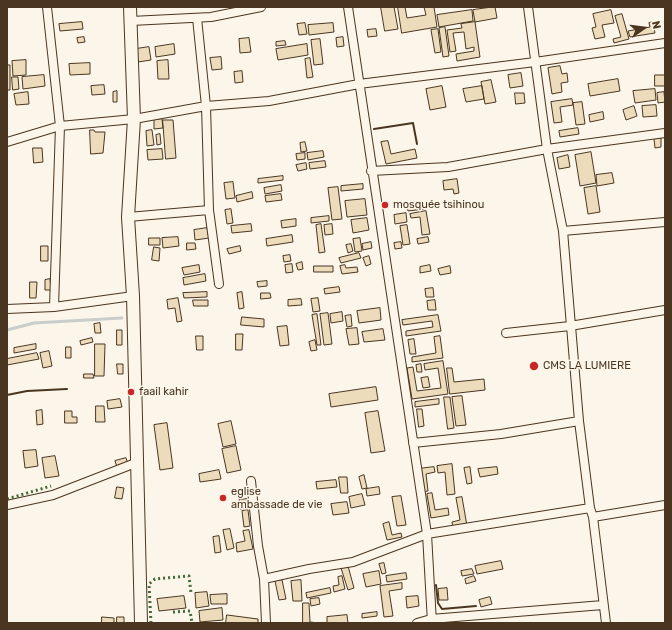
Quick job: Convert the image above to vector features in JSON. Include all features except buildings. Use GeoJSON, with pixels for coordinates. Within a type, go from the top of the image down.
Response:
{"type":"FeatureCollection","features":[{"type":"Feature","properties":{"kind":"street"},"geometry":{"type":"LineString","coordinates":[[47,7],[60,126],[54,307]]}},
{"type":"Feature","properties":{"kind":"street"},"geometry":{"type":"LineString","coordinates":[[130,7],[134,119],[128,217],[133,296],[141,623]]}},
{"type":"Feature","properties":{"kind":"street"},"geometry":{"type":"LineString","coordinates":[[131,21],[211,17],[261,7]]}},
{"type":"Feature","properties":{"kind":"street"},"geometry":{"type":"LineString","coordinates":[[348,7],[371,171],[427,534],[432,621]]}},
{"type":"Feature","properties":{"kind":"street"},"geometry":{"type":"LineString","coordinates":[[528,7],[548,149],[563,231],[579,421],[606,623]]}},
{"type":"Feature","properties":{"kind":"street"},"geometry":{"type":"LineString","coordinates":[[198,18],[206,106],[209,210],[219,284]]}},
{"type":"Feature","properties":{"kind":"street"},"geometry":{"type":"LineString","coordinates":[[7,142],[60,126],[134,119],[206,106],[269,101],[359,84],[535,62],[665,43]]}},
{"type":"Feature","properties":{"kind":"street"},"geometry":{"type":"LineString","coordinates":[[371,171],[448,168],[548,149],[665,133]]}},
{"type":"Feature","properties":{"kind":"street"},"geometry":{"type":"LineString","coordinates":[[128,217],[209,210]]}},
{"type":"Feature","properties":{"kind":"street"},"geometry":{"type":"LineString","coordinates":[[563,231],[665,222]]}},
{"type":"Feature","properties":{"kind":"street"},"geometry":{"type":"LineString","coordinates":[[7,309],[54,307],[133,296]]}},
{"type":"Feature","properties":{"kind":"street"},"geometry":{"type":"LineString","coordinates":[[506,333],[570,326],[665,310]]}},
{"type":"Feature","properties":{"kind":"street"},"geometry":{"type":"LineString","coordinates":[[413,443],[500,434],[579,421]]}},
{"type":"Feature","properties":{"kind":"street"},"geometry":{"type":"LineString","coordinates":[[7,505],[53,495],[138,462]]}},
{"type":"Feature","properties":{"kind":"street"},"geometry":{"type":"LineString","coordinates":[[251,481],[258,546],[264,579],[266,623]]}},
{"type":"Feature","properties":{"kind":"street"},"geometry":{"type":"LineString","coordinates":[[593,517],[665,505]]}},
{"type":"Feature","properties":{"kind":"street"},"geometry":{"type":"LineString","coordinates":[[264,579],[309,569],[353,562],[427,534],[590,508]]}},
{"type":"Feature","properties":{"kind":"street"},"geometry":{"type":"LineString","coordinates":[[418,623],[603,605]]}},
{"type":"Feature","properties":{"kind":"waterway"},"geometry":{"type":"LineString","coordinates":[[7,330],[34,323],[122,318]]}},
{"type":"Feature","properties":{"kind":"hedge"},"geometry":{"type":"LineString","coordinates":[[7,499],[51,486]]}},
{"type":"Feature","properties":{"kind":"hedge"},"geometry":{"type":"LineString","coordinates":[[151,623],[149,584],[155,579],[189,576],[191,593]]}},
{"type":"Feature","properties":{"kind":"hedge"},"geometry":{"type":"LineString","coordinates":[[173,612],[190,611],[192,623]]}},
{"type":"Feature","properties":{"kind":"wall"},"geometry":{"type":"LineString","coordinates":[[374,129],[413,123],[417,144]]}},
{"type":"Feature","properties":{"kind":"wall"},"geometry":{"type":"LineString","coordinates":[[7,395],[27,391],[67,389]]}},
{"type":"Feature","properties":{"kind":"wall"},"geometry":{"type":"LineString","coordinates":[[436,585],[438,603],[442,609],[476,606]]}},
{"type":"Feature","properties":{"kind":"place","name":"mosquée tsihinou"},"geometry":{"type":"Point","coordinates":[385,205]}},
{"type":"Feature","properties":{"kind":"place","name":"CMS LA LUMIERE"},"geometry":{"type":"Point","coordinates":[534,366]}},
{"type":"Feature","properties":{"kind":"place","name":"faail kahir"},"geometry":{"type":"Point","coordinates":[131,392]}},
{"type":"Feature","properties":{"kind":"place","name":"eglise ambassade de vie"},"geometry":{"type":"Point","coordinates":[223,498]}}]}
